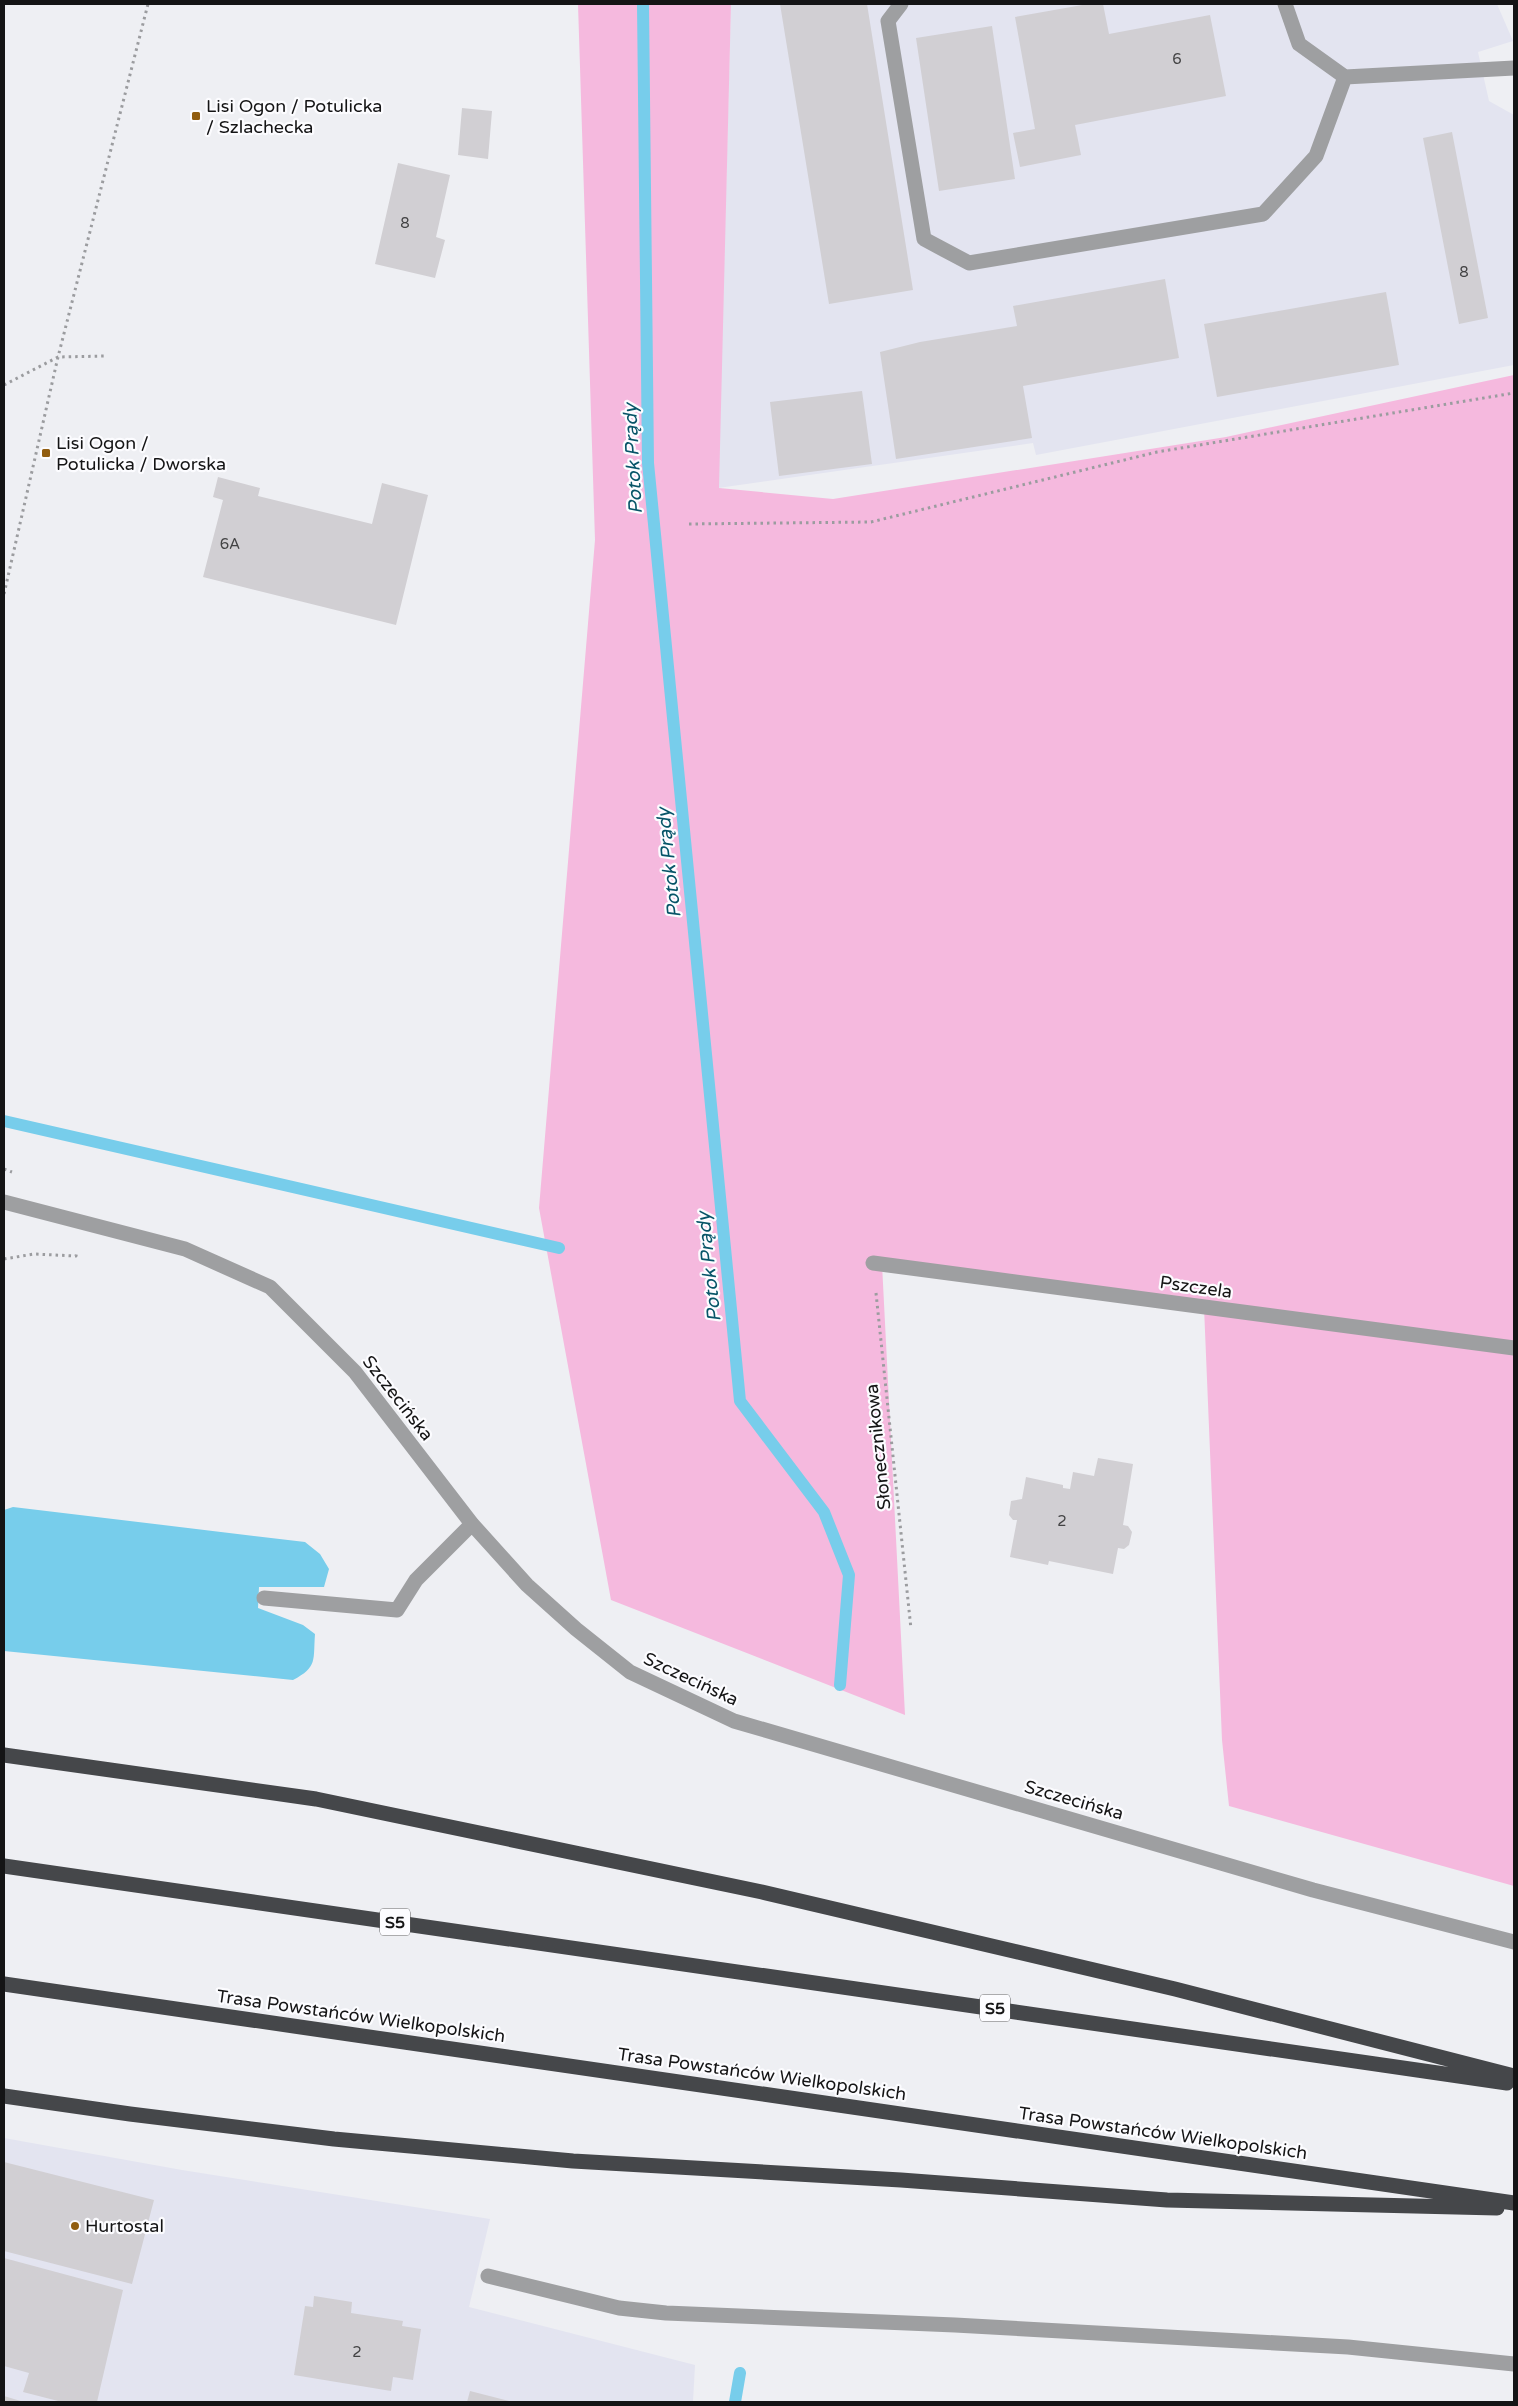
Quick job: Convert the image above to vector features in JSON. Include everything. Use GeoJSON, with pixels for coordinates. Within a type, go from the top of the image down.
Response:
{"type":"FeatureCollection","features":[{"type":"Feature","properties":{"kind":"highway"},"geometry":{"type":"LineString","coordinates":[[4,1755],[316,1799],[762,1892],[1175,1989],[1514,2076]]}},
{"type":"Feature","properties":{"kind":"highway","name":"S5"},"geometry":{"type":"LineString","coordinates":[[4,1866],[1514,2084]]}},
{"type":"Feature","properties":{"kind":"highway","name":"Trasa Powstańców Wielkopolskich"},"geometry":{"type":"LineString","coordinates":[[4,1984],[1514,2202]]}},
{"type":"Feature","properties":{"kind":"highway"},"geometry":{"type":"LineString","coordinates":[[4,2096],[130,2114],[334,2139],[573,2161],[910,2181],[1167,2200],[1514,2209]]}},
{"type":"Feature","properties":{"kind":"street"},"geometry":{"type":"LineString","coordinates":[[901,4],[888,21],[924,239],[969,263],[1263,214],[1316,156],[1346,78]]}},
{"type":"Feature","properties":{"kind":"street"},"geometry":{"type":"LineString","coordinates":[[1285,4],[1299,44],[1346,78],[1514,68]]}},
{"type":"Feature","properties":{"kind":"street","name":"Szczecińska"},"geometry":{"type":"LineString","coordinates":[[4,1202],[185,1249],[270,1287],[355,1372],[472,1524],[527,1585],[576,1629],[630,1672],[734,1721],[1314,1890],[1514,1942]]}},
{"type":"Feature","properties":{"kind":"street","name":"Pszczela"},"geometry":{"type":"LineString","coordinates":[[873,1263],[1514,1348]]}},
{"type":"Feature","properties":{"kind":"street"},"geometry":{"type":"LineString","coordinates":[[264,1598],[397,1610],[416,1580],[472,1524]]}},
{"type":"Feature","properties":{"kind":"street"},"geometry":{"type":"LineString","coordinates":[[488,2276],[619,2308],[666,2313],[955,2325],[1348,2347],[1514,2364]]}},
{"type":"Feature","properties":{"kind":"path"},"geometry":{"type":"LineString","coordinates":[[4,594],[58,358],[148,4]]}},
{"type":"Feature","properties":{"kind":"path"},"geometry":{"type":"LineString","coordinates":[[4,385],[58,358],[107,356]]}},
{"type":"Feature","properties":{"kind":"path"},"geometry":{"type":"LineString","coordinates":[[689,524],[871,522],[1157,452],[1514,393]]}},
{"type":"Feature","properties":{"kind":"path","name":"Słonecznikowa"},"geometry":{"type":"LineString","coordinates":[[873,1263],[911,1628]]}},
{"type":"Feature","properties":{"kind":"shaded area"},"geometry":{"type":"Polygon","coordinates":[[[578,4],[731,4],[719,488],[833,499],[1226,437],[1514,375],[1514,1886],[1229,1806],[1222,1740],[1204,1307],[882,1264],[905,1715],[611,1600],[539,1208],[595,540],[578,4]]]}},
{"type":"Feature","properties":{"kind":"shaded area"},"geometry":{"type":"Polygon","coordinates":[[[731,4],[1497,4],[1513,41],[1478,52],[1489,101],[1514,115],[1514,365],[1036,455],[1033,443],[718,488],[731,4]]]}},
{"type":"Feature","properties":{"kind":"shaded area"},"geometry":{"type":"Polygon","coordinates":[[[4,2138],[182,2170],[490,2219],[469,2307],[695,2365],[693,2402],[4,2402],[4,2138]]]}},
{"type":"Feature","properties":{"kind":"water"},"geometry":{"type":"Polygon","coordinates":[[[13,1507],[305,1542],[320,1554],[329,1569],[324,1587],[259,1587],[258,1608],[303,1625],[315,1634],[313,1662],[307,1671],[293,1680],[4,1651],[4,1510],[13,1507]]]}},
{"type":"Feature","properties":{"kind":"building"},"geometry":{"type":"Polygon","coordinates":[[[780,4],[867,4],[913,290],[829,304],[780,4]]]}},
{"type":"Feature","properties":{"kind":"building"},"geometry":{"type":"Polygon","coordinates":[[[1088,4],[1103,4],[1109,34],[1210,15],[1226,96],[1075,125],[1081,155],[1020,167],[1013,133],[1035,129],[1015,17],[1088,4]]]}},
{"type":"Feature","properties":{"kind":"building"},"geometry":{"type":"Polygon","coordinates":[[[992,26],[1015,179],[939,191],[916,38],[992,26]]]}},
{"type":"Feature","properties":{"kind":"building"},"geometry":{"type":"Polygon","coordinates":[[[462,108],[492,111],[488,159],[458,155],[462,108]]]}},
{"type":"Feature","properties":{"kind":"building"},"geometry":{"type":"Polygon","coordinates":[[[1452,132],[1488,318],[1459,324],[1423,138],[1452,132]]]}},
{"type":"Feature","properties":{"kind":"building"},"geometry":{"type":"Polygon","coordinates":[[[398,163],[450,175],[436,237],[445,240],[435,278],[375,264],[398,163]]]}},
{"type":"Feature","properties":{"kind":"building"},"geometry":{"type":"Polygon","coordinates":[[[1165,279],[1179,358],[1023,386],[1032,438],[896,459],[880,352],[920,342],[1017,326],[1013,306],[1165,279]]]}},
{"type":"Feature","properties":{"kind":"building"},"geometry":{"type":"Polygon","coordinates":[[[1386,292],[1399,365],[1217,397],[1204,324],[1386,292]]]}},
{"type":"Feature","properties":{"kind":"building"},"geometry":{"type":"Polygon","coordinates":[[[862,391],[872,464],[779,476],[770,402],[862,391]]]}},
{"type":"Feature","properties":{"kind":"building"},"geometry":{"type":"Polygon","coordinates":[[[218,477],[260,488],[258,496],[372,524],[382,483],[428,495],[396,625],[203,577],[223,500],[213,497],[218,477]]]}},
{"type":"Feature","properties":{"kind":"building"},"geometry":{"type":"Polygon","coordinates":[[[1098,1458],[1133,1464],[1123,1525],[1128,1526],[1132,1532],[1129,1545],[1124,1549],[1118,1548],[1113,1574],[1049,1561],[1048,1565],[1010,1557],[1017,1520],[1013,1520],[1009,1515],[1011,1501],[1022,1499],[1026,1477],[1063,1485],[1063,1488],[1070,1489],[1073,1472],[1094,1476],[1098,1458]]]}},
{"type":"Feature","properties":{"kind":"building","name":"Hurtostal"},"geometry":{"type":"Polygon","coordinates":[[[4,2162],[154,2200],[132,2284],[4,2251],[4,2162]]]}},
{"type":"Feature","properties":{"kind":"building"},"geometry":{"type":"Polygon","coordinates":[[[4,2258],[123,2290],[97,2402],[62,2402],[23,2392],[29,2373],[4,2366],[4,2258]]]}},
{"type":"Feature","properties":{"kind":"building"},"geometry":{"type":"Polygon","coordinates":[[[314,2296],[352,2302],[351,2313],[403,2321],[402,2326],[421,2329],[413,2380],[393,2377],[391,2391],[294,2375],[305,2306],[313,2307],[314,2296]]]}},
{"type":"Feature","properties":{"kind":"building"},"geometry":{"type":"Polygon","coordinates":[[[470,2391],[513,2402],[467,2402],[470,2391]]]}},
{"type":"Feature","properties":{"kind":"building"},"geometry":{"type":"Polygon","coordinates":[[[4,2396],[24,2402],[4,2402],[4,2396]]]}},
{"type":"Feature","properties":{"kind":"waterway","name":"Potok Prądy"},"geometry":{"type":"LineString","coordinates":[[643,4],[648,463],[740,1401],[824,1512],[849,1575],[840,1685]]}},
{"type":"Feature","properties":{"kind":"waterway"},"geometry":{"type":"LineString","coordinates":[[4,1121],[559,1248]]}},
{"type":"Feature","properties":{"kind":"waterway","name":"Potok Prądy"},"geometry":{"type":"LineString","coordinates":[[735,2402],[740,2373]]}},
{"type":"Feature","properties":{"kind":"place","name":"Lisi Ogon / Potulicka / Szlachecka"},"geometry":{"type":"Point","coordinates":[196,116]}},
{"type":"Feature","properties":{"kind":"place","name":"Lisi Ogon / Potulicka / Dworska"},"geometry":{"type":"Point","coordinates":[46,453]}},
{"type":"Feature","properties":{"kind":"place","name":"Hurtostal"},"geometry":{"type":"Point","coordinates":[75,2226]}}]}
